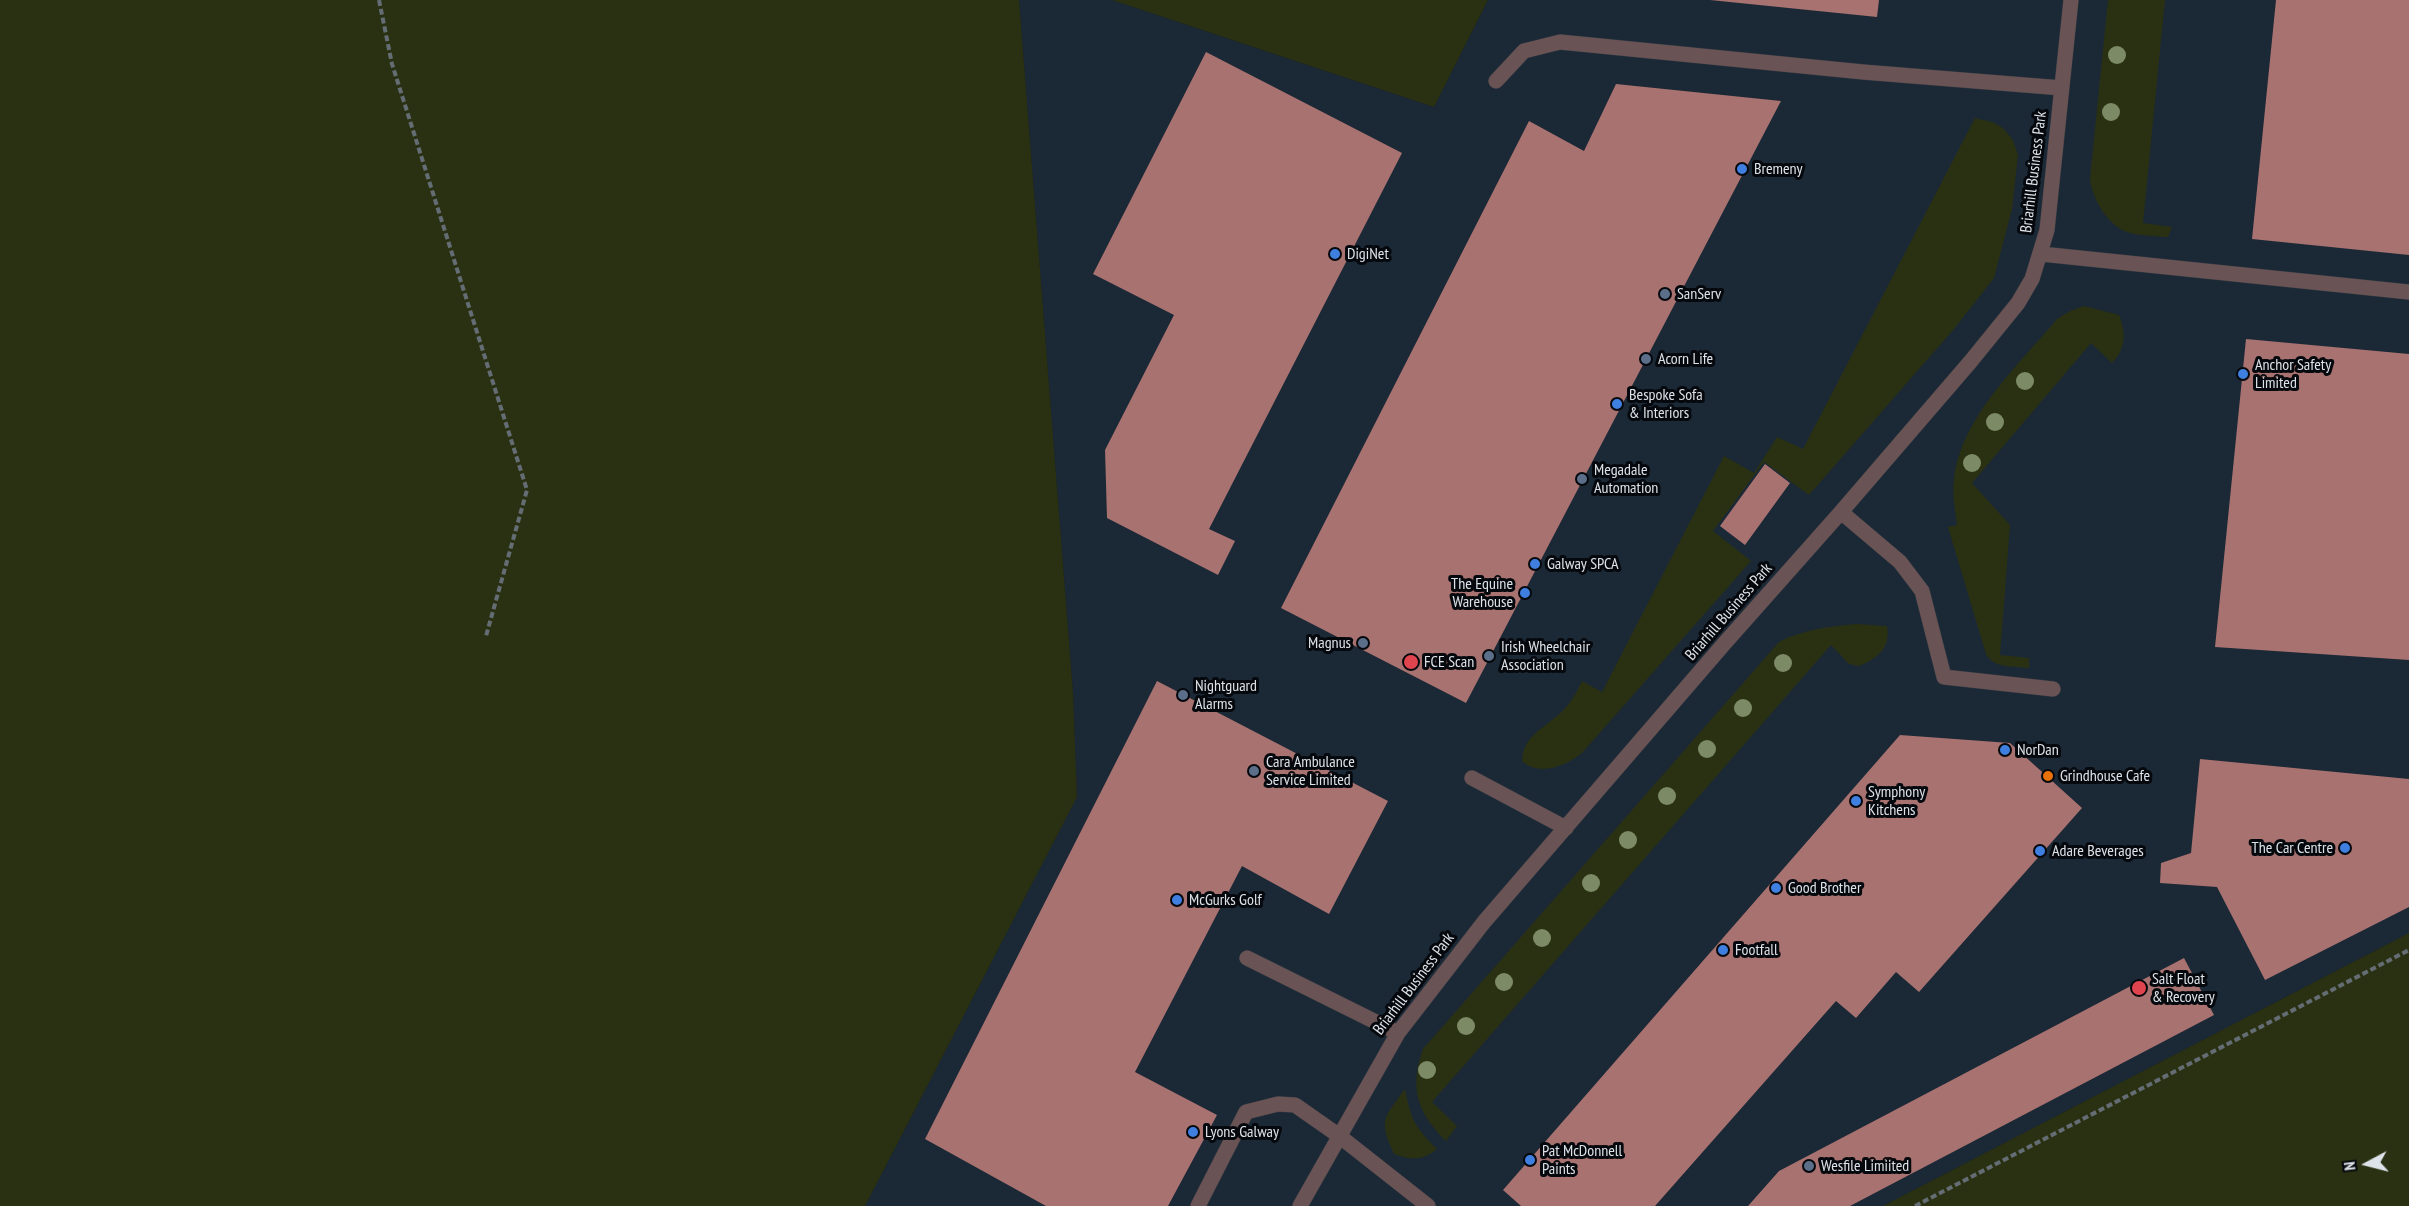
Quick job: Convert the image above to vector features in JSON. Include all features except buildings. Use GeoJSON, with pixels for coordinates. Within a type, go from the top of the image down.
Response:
{"type":"FeatureCollection","features":[{"type":"Feature","properties":{"kind":"street","name":"Briarhill Business Park"},"geometry":{"type":"LineString","coordinates":[[1300,1206],[1398,1032],[1484,922],[1841,512],[2018,303],[2032,279],[2047,231],[2071,0]]}},
{"type":"Feature","properties":{"kind":"street"},"geometry":{"type":"LineString","coordinates":[[1496,81],[1524,51],[1560,42],[1863,72],[2062,88]]}},
{"type":"Feature","properties":{"kind":"street"},"geometry":{"type":"LineString","coordinates":[[2041,254],[2409,292]]}},
{"type":"Feature","properties":{"kind":"street"},"geometry":{"type":"LineString","coordinates":[[1841,512],[1900,562],[1922,591],[1944,678],[2053,689]]}},
{"type":"Feature","properties":{"kind":"street"},"geometry":{"type":"LineString","coordinates":[[1472,778],[1566,828]]}},
{"type":"Feature","properties":{"kind":"street"},"geometry":{"type":"LineString","coordinates":[[1247,958],[1398,1032]]}},
{"type":"Feature","properties":{"kind":"street"},"geometry":{"type":"LineString","coordinates":[[1198,1206],[1246,1112],[1278,1104],[1295,1105],[1338,1135],[1428,1206]]}},
{"type":"Feature","properties":{"kind":"path"},"geometry":{"type":"LineString","coordinates":[[380,0],[392,64],[527,490],[486,636]]}},
{"type":"Feature","properties":{"kind":"path"},"geometry":{"type":"LineString","coordinates":[[1915,1206],[2409,950]]}},
{"type":"Feature","properties":{"kind":"shaded area"},"geometry":{"type":"Polygon","coordinates":[[[1019,0],[1112,0],[1434,107],[1488,0],[2409,0],[2409,933],[1883,1206],[865,1206],[1077,797],[1073,693],[1019,0]]]}},
{"type":"Feature","properties":{"kind":"green space"},"geometry":{"type":"Polygon","coordinates":[[[0,0],[1019,0],[1073,693],[1077,797],[865,1206],[0,1206],[0,0]]]}},
{"type":"Feature","properties":{"kind":"green space"},"geometry":{"type":"Polygon","coordinates":[[[1112,0],[1488,0],[1434,107],[1112,0]]]}},
{"type":"Feature","properties":{"kind":"green space"},"geometry":{"type":"Polygon","coordinates":[[[2108,0],[2165,0],[2143,223],[2172,227],[2168,237],[2139,235],[2122,230],[2103,212],[2091,187],[2108,0]]]}},
{"type":"Feature","properties":{"kind":"green space"},"geometry":{"type":"Polygon","coordinates":[[[1975,118],[1992,122],[2003,128],[2013,140],[2018,155],[2012,209],[1994,278],[1954,329],[1809,495],[1764,462],[1713,531],[1751,561],[1582,753],[1552,768],[1529,766],[1522,761],[1529,740],[1566,708],[1582,681],[1602,692],[1724,456],[1754,473],[1777,437],[1803,449],[1975,118]]]}},
{"type":"Feature","properties":{"kind":"green space"},"geometry":{"type":"Polygon","coordinates":[[[2084,306],[2119,315],[2123,328],[2123,340],[2117,358],[2112,363],[2091,343],[1972,483],[2010,525],[2000,655],[2029,658],[2029,668],[2005,666],[1994,662],[1986,654],[1948,527],[1957,525],[1953,485],[1959,456],[1980,413],[2010,373],[2057,319],[2084,306]]]}},
{"type":"Feature","properties":{"kind":"green space"},"geometry":{"type":"Polygon","coordinates":[[[1856,624],[1887,626],[1887,640],[1882,651],[1859,666],[1849,664],[1831,645],[1432,1102],[1457,1126],[1446,1141],[1428,1120],[1418,1099],[1417,1075],[1423,1049],[1779,642],[1807,631],[1856,624]]]}},
{"type":"Feature","properties":{"kind":"green space"},"geometry":{"type":"Polygon","coordinates":[[[2409,933],[2409,1206],[1883,1206],[2409,933]]]}},
{"type":"Feature","properties":{"kind":"green space"},"geometry":{"type":"Polygon","coordinates":[[[1405,1089],[1415,1122],[1437,1149],[1427,1156],[1411,1158],[1394,1154],[1386,1133],[1388,1113],[1405,1089]]]}},
{"type":"Feature","properties":{"kind":"place","name":"Bremeny"},"geometry":{"type":"Point","coordinates":[1742,169]}},
{"type":"Feature","properties":{"kind":"place","name":"DigiNet"},"geometry":{"type":"Point","coordinates":[1335,254]}},
{"type":"Feature","properties":{"kind":"place","name":"SanServ"},"geometry":{"type":"Point","coordinates":[1665,294]}},
{"type":"Feature","properties":{"kind":"place","name":"Acorn Life"},"geometry":{"type":"Point","coordinates":[1646,359]}},
{"type":"Feature","properties":{"kind":"place","name":"Anchor Safety Limited"},"geometry":{"type":"Point","coordinates":[2243,374]}},
{"type":"Feature","properties":{"kind":"place","name":"Bespoke Sofa & Interiors"},"geometry":{"type":"Point","coordinates":[1617,404]}},
{"type":"Feature","properties":{"kind":"place","name":"Megadale Automation"},"geometry":{"type":"Point","coordinates":[1582,479]}},
{"type":"Feature","properties":{"kind":"place","name":"Galway SPCA"},"geometry":{"type":"Point","coordinates":[1535,564]}},
{"type":"Feature","properties":{"kind":"place","name":"The Equine Warehouse"},"geometry":{"type":"Point","coordinates":[1525,593]}},
{"type":"Feature","properties":{"kind":"place","name":"Magnus"},"geometry":{"type":"Point","coordinates":[1363,643]}},
{"type":"Feature","properties":{"kind":"place","name":"Irish Wheelchair Association"},"geometry":{"type":"Point","coordinates":[1489,656]}},
{"type":"Feature","properties":{"kind":"place","name":"FCE Scan"},"geometry":{"type":"Point","coordinates":[1411,662]}},
{"type":"Feature","properties":{"kind":"place","name":"Nightguard Alarms"},"geometry":{"type":"Point","coordinates":[1183,695]}},
{"type":"Feature","properties":{"kind":"place","name":"NorDan"},"geometry":{"type":"Point","coordinates":[2005,750]}},
{"type":"Feature","properties":{"kind":"place","name":"Cara Ambulance Service Limited"},"geometry":{"type":"Point","coordinates":[1254,771]}},
{"type":"Feature","properties":{"kind":"place","name":"Grindhouse Cafe"},"geometry":{"type":"Point","coordinates":[2048,776]}},
{"type":"Feature","properties":{"kind":"place","name":"Symphony Kitchens"},"geometry":{"type":"Point","coordinates":[1856,801]}},
{"type":"Feature","properties":{"kind":"place","name":"The Car Centre"},"geometry":{"type":"Point","coordinates":[2345,848]}},
{"type":"Feature","properties":{"kind":"place","name":"Adare Beverages"},"geometry":{"type":"Point","coordinates":[2040,851]}},
{"type":"Feature","properties":{"kind":"place","name":"Good Brother"},"geometry":{"type":"Point","coordinates":[1776,888]}},
{"type":"Feature","properties":{"kind":"place","name":"McGurks Golf"},"geometry":{"type":"Point","coordinates":[1177,900]}},
{"type":"Feature","properties":{"kind":"place","name":"Footfall"},"geometry":{"type":"Point","coordinates":[1723,950]}},
{"type":"Feature","properties":{"kind":"place","name":"Salt Float & Recovery"},"geometry":{"type":"Point","coordinates":[2139,988]}},
{"type":"Feature","properties":{"kind":"place","name":"Lyons Galway"},"geometry":{"type":"Point","coordinates":[1193,1132]}},
{"type":"Feature","properties":{"kind":"place","name":"Pat McDonnell Paints"},"geometry":{"type":"Point","coordinates":[1530,1160]}},
{"type":"Feature","properties":{"kind":"place","name":"Wesfile Limiited"},"geometry":{"type":"Point","coordinates":[1809,1166]}}]}
